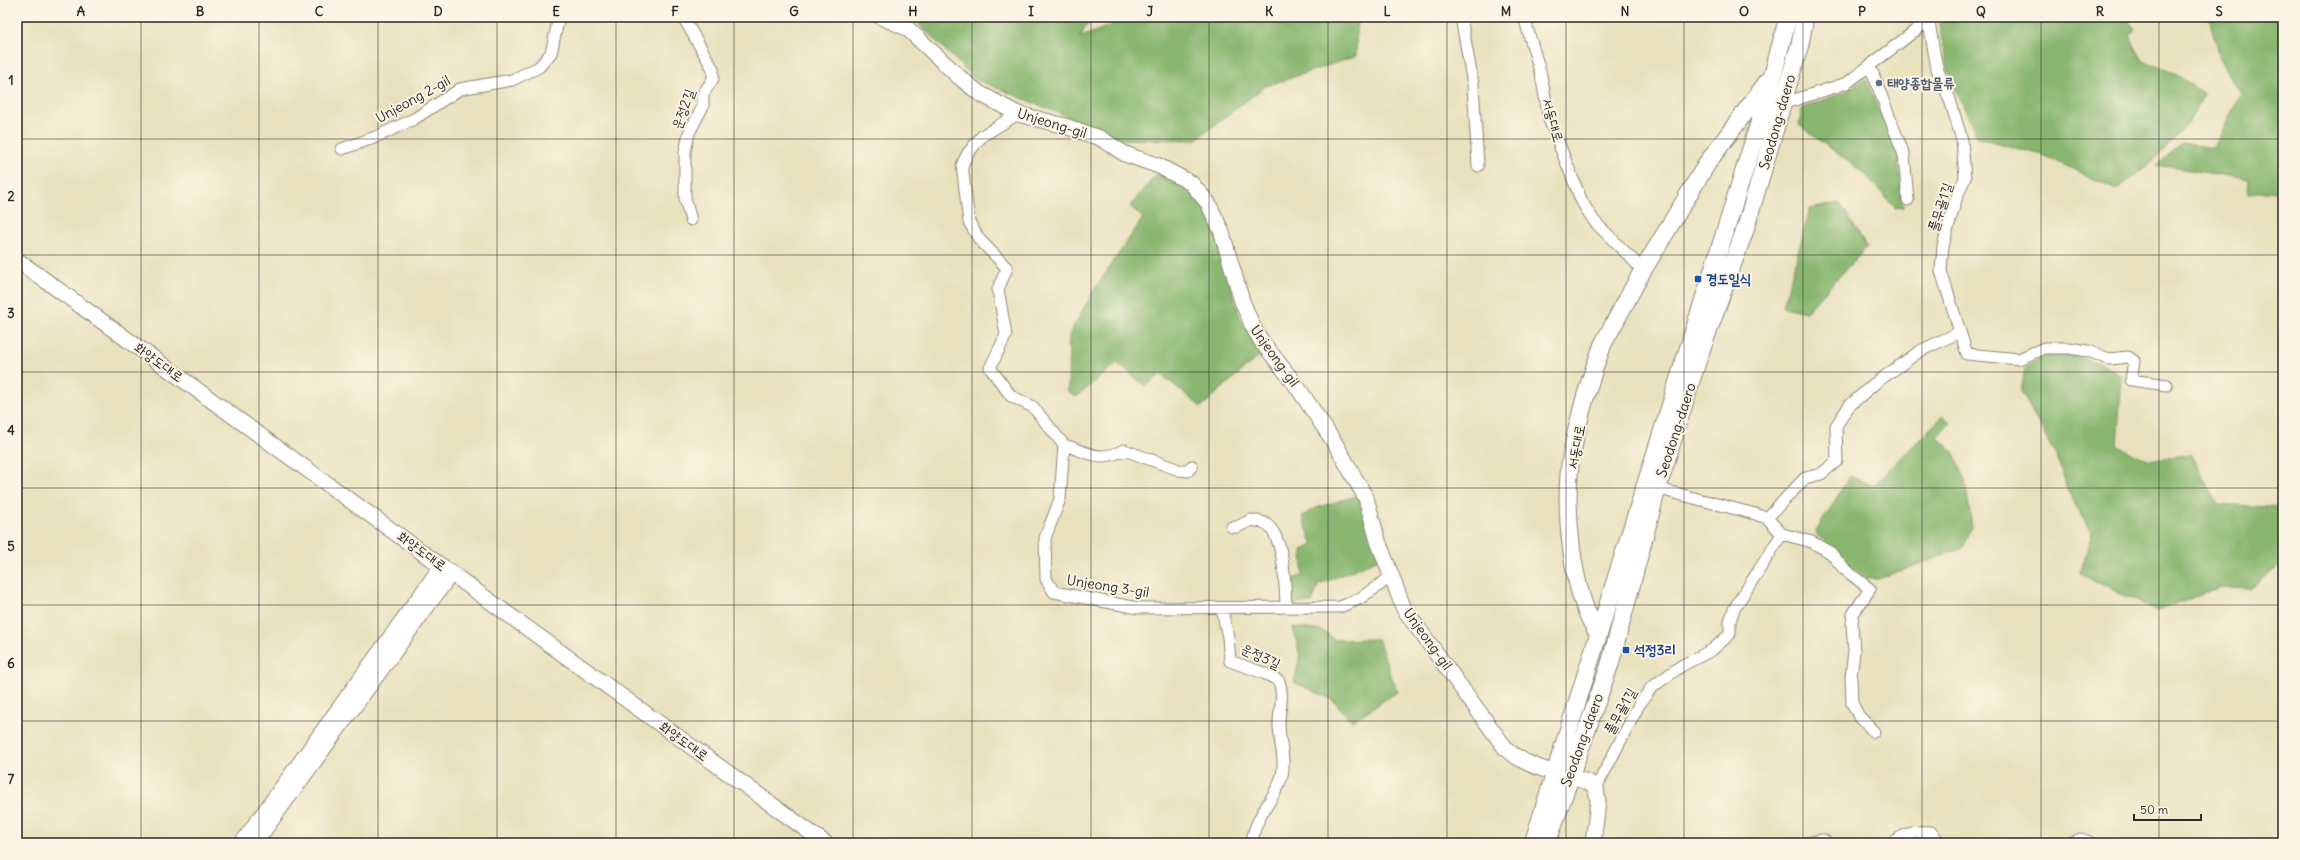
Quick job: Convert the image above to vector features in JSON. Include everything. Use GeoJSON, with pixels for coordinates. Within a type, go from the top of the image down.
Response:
{"type":"FeatureCollection","features":[{"type":"Feature","properties":{"kind":"main road","name":"Seodong-daero"},"geometry":{"type":"LineString","coordinates":[[1533,843],[1610,664],[1665,426],[1774,73],[1788,17]]}},
{"type":"Feature","properties":{"kind":"main road","name":"Seodong-daero"},"geometry":{"type":"LineString","coordinates":[[1547,843],[1562,774],[1598,633],[1745,230],[1782,104],[1805,17]]}},
{"type":"Feature","properties":{"kind":"main road","name":"서동대로"},"geometry":{"type":"LineString","coordinates":[[1598,633],[1588,619],[1582,602],[1573,562],[1570,500],[1572,453],[1595,366],[1603,344],[1643,270],[1708,162],[1774,73]]}},
{"type":"Feature","properties":{"kind":"street","name":"Unjeong 2-gil"},"geometry":{"type":"LineString","coordinates":[[342,148],[376,137],[414,119],[460,89],[512,80],[539,67],[551,53],[559,17]]}},
{"type":"Feature","properties":{"kind":"street","name":"운정2길"},"geometry":{"type":"LineString","coordinates":[[683,17],[713,69],[713,79],[703,94],[703,106],[689,133],[685,152],[685,199],[691,220]]}},
{"type":"Feature","properties":{"kind":"street","name":"Unjeong-gil"},"geometry":{"type":"LineString","coordinates":[[880,17],[907,28],[959,77],[980,93],[1018,114],[1065,126],[1100,138],[1126,154],[1159,166],[1191,183],[1208,203],[1221,230],[1242,301],[1253,327],[1262,342],[1296,385],[1336,445],[1366,498],[1391,577],[1404,609],[1506,749],[1529,765],[1588,782],[1596,788]]}},
{"type":"Feature","properties":{"kind":"street"},"geometry":{"type":"LineString","coordinates":[[1461,17],[1473,84],[1478,166]]}},
{"type":"Feature","properties":{"kind":"street","name":"서동대로"},"geometry":{"type":"LineString","coordinates":[[1524,17],[1542,75],[1549,118],[1582,202],[1594,221],[1643,270]]}},
{"type":"Feature","properties":{"kind":"street","name":"풀무골1길"},"geometry":{"type":"LineString","coordinates":[[1782,104],[1847,83],[1930,18]]}},
{"type":"Feature","properties":{"kind":"street","name":"풀무골1길"},"geometry":{"type":"LineString","coordinates":[[1930,18],[1932,48],[1936,69],[1950,100],[1962,140],[1965,178],[1956,199],[1943,246],[1941,271],[1968,354],[2019,359],[2044,348],[2088,351],[2109,359],[2128,357],[2134,361],[2131,380],[2168,385]]}},
{"type":"Feature","properties":{"kind":"street"},"geometry":{"type":"LineString","coordinates":[[1870,66],[1904,155],[1908,200]]}},
{"type":"Feature","properties":{"kind":"street"},"geometry":{"type":"LineString","coordinates":[[1018,114],[982,136],[968,153],[962,165],[969,222],[978,239],[1007,268],[998,289],[1006,334],[990,368],[1011,396],[1033,407],[1064,445],[1101,457],[1110,457],[1124,450],[1179,470],[1188,471],[1192,466]]}},
{"type":"Feature","properties":{"kind":"street","name":"화양도대로"},"geometry":{"type":"LineString","coordinates":[[17,260],[814,843]]}},
{"type":"Feature","properties":{"kind":"street","name":"화양도대로"},"geometry":{"type":"LineString","coordinates":[[17,269],[826,843]]}},
{"type":"Feature","properties":{"kind":"street"},"geometry":{"type":"LineString","coordinates":[[1767,518],[1805,478],[1821,474],[1837,461],[1836,426],[1849,406],[1874,384],[1920,351],[1960,332]]}},
{"type":"Feature","properties":{"kind":"street","name":"Unjeong 3-gil"},"geometry":{"type":"LineString","coordinates":[[1064,445],[1060,499],[1045,538],[1046,579],[1054,592],[1138,608],[1222,609],[1286,606],[1340,608],[1359,599],[1391,577]]}},
{"type":"Feature","properties":{"kind":"street"},"geometry":{"type":"LineString","coordinates":[[1651,487],[1767,518],[1782,534],[1812,542],[1830,553],[1844,569],[1870,589],[1854,614],[1852,624],[1854,651],[1851,677],[1852,703],[1858,715],[1874,732]]}},
{"type":"Feature","properties":{"kind":"street"},"geometry":{"type":"LineString","coordinates":[[1232,526],[1237,528],[1251,520],[1266,523],[1274,532],[1283,561],[1286,606]]}},
{"type":"Feature","properties":{"kind":"street","name":"풀무골1길"},"geometry":{"type":"LineString","coordinates":[[1596,788],[1639,704],[1651,688],[1681,666],[1712,650],[1730,634],[1730,621],[1734,609],[1782,534]]}},
{"type":"Feature","properties":{"kind":"street"},"geometry":{"type":"LineString","coordinates":[[242,843],[290,784],[444,573]]}},
{"type":"Feature","properties":{"kind":"street","name":"운정3길"},"geometry":{"type":"LineString","coordinates":[[1222,609],[1228,637],[1230,661],[1266,674],[1279,681],[1282,691],[1279,737],[1284,753],[1280,780],[1253,831],[1252,843]]}},
{"type":"Feature","properties":{"kind":"street"},"geometry":{"type":"LineString","coordinates":[[254,843],[290,784]]}},
{"type":"Feature","properties":{"kind":"street"},"geometry":{"type":"LineString","coordinates":[[1594,843],[1598,802],[1596,788]]}},
{"type":"Feature","properties":{"kind":"street"},"geometry":{"type":"LineString","coordinates":[[1893,843],[1899,838],[1919,831],[1930,832],[1940,843]]}},
{"type":"Feature","properties":{"kind":"street"},"geometry":{"type":"LineString","coordinates":[[2069,843],[2081,839],[2092,843]]}},
{"type":"Feature","properties":{"kind":"street"},"geometry":{"type":"LineString","coordinates":[[1807,843],[1823,840],[1828,843]]}},
{"type":"Feature","properties":{"kind":"green space"},"geometry":{"type":"Polygon","coordinates":[[[912,17],[1092,17],[1079,38],[1119,22],[1123,17],[1357,17],[1356,56],[1264,87],[1195,140],[1123,139],[975,79],[912,17]]]}},
{"type":"Feature","properties":{"kind":"green space"},"geometry":{"type":"Polygon","coordinates":[[[1947,17],[2125,17],[2135,29],[2129,36],[2143,61],[2173,72],[2204,94],[2186,126],[2150,164],[2116,190],[2048,157],[1977,137],[1948,71],[1939,24],[1947,17]]]}},
{"type":"Feature","properties":{"kind":"green space"},"geometry":{"type":"Polygon","coordinates":[[[2209,17],[2283,17],[2283,190],[2248,194],[2249,179],[2157,165],[2182,143],[2214,148],[2241,93],[2234,85],[2224,67],[2217,48],[2209,17]]]}},
{"type":"Feature","properties":{"kind":"green space"},"geometry":{"type":"Polygon","coordinates":[[[1866,79],[1898,157],[1903,207],[1895,208],[1865,174],[1799,125],[1802,108],[1842,93],[1866,79]]]}},
{"type":"Feature","properties":{"kind":"green space"},"geometry":{"type":"Polygon","coordinates":[[[1158,173],[1185,188],[1204,206],[1218,240],[1240,318],[1262,353],[1201,407],[1161,374],[1146,386],[1117,363],[1076,397],[1068,391],[1069,335],[1094,290],[1143,218],[1130,206],[1158,173]]]}},
{"type":"Feature","properties":{"kind":"green space"},"geometry":{"type":"Polygon","coordinates":[[[1840,203],[1867,247],[1806,312],[1783,307],[1810,209],[1840,203]]]}},
{"type":"Feature","properties":{"kind":"green space"},"geometry":{"type":"Polygon","coordinates":[[[2059,353],[2099,362],[2122,376],[2117,446],[2150,461],[2190,454],[2218,504],[2283,508],[2283,562],[2250,588],[2221,587],[2158,611],[2080,574],[2092,533],[2073,502],[2057,458],[2021,391],[2025,369],[2041,356],[2059,353]]]}},
{"type":"Feature","properties":{"kind":"green space"},"geometry":{"type":"Polygon","coordinates":[[[1943,416],[1950,422],[1937,437],[1953,452],[1965,481],[1972,527],[1963,548],[1878,579],[1866,579],[1815,533],[1850,476],[1873,486],[1943,416]]]}},
{"type":"Feature","properties":{"kind":"green space"},"geometry":{"type":"Polygon","coordinates":[[[1359,495],[1390,554],[1318,585],[1312,603],[1290,604],[1290,581],[1303,575],[1302,550],[1313,545],[1302,516],[1316,508],[1359,495]]]}},
{"type":"Feature","properties":{"kind":"green space"},"geometry":{"type":"Polygon","coordinates":[[[1293,627],[1323,631],[1335,640],[1378,639],[1397,692],[1352,721],[1333,700],[1294,682],[1300,656],[1293,627]]]}},
{"type":"Feature","properties":{"kind":"place","name":"태양종합물류"},"geometry":{"type":"Point","coordinates":[1879,83]}},
{"type":"Feature","properties":{"kind":"place","name":"경도일식"},"geometry":{"type":"Point","coordinates":[1698,279]}},
{"type":"Feature","properties":{"kind":"place","name":"석정3리"},"geometry":{"type":"Point","coordinates":[1626,650]}}]}
